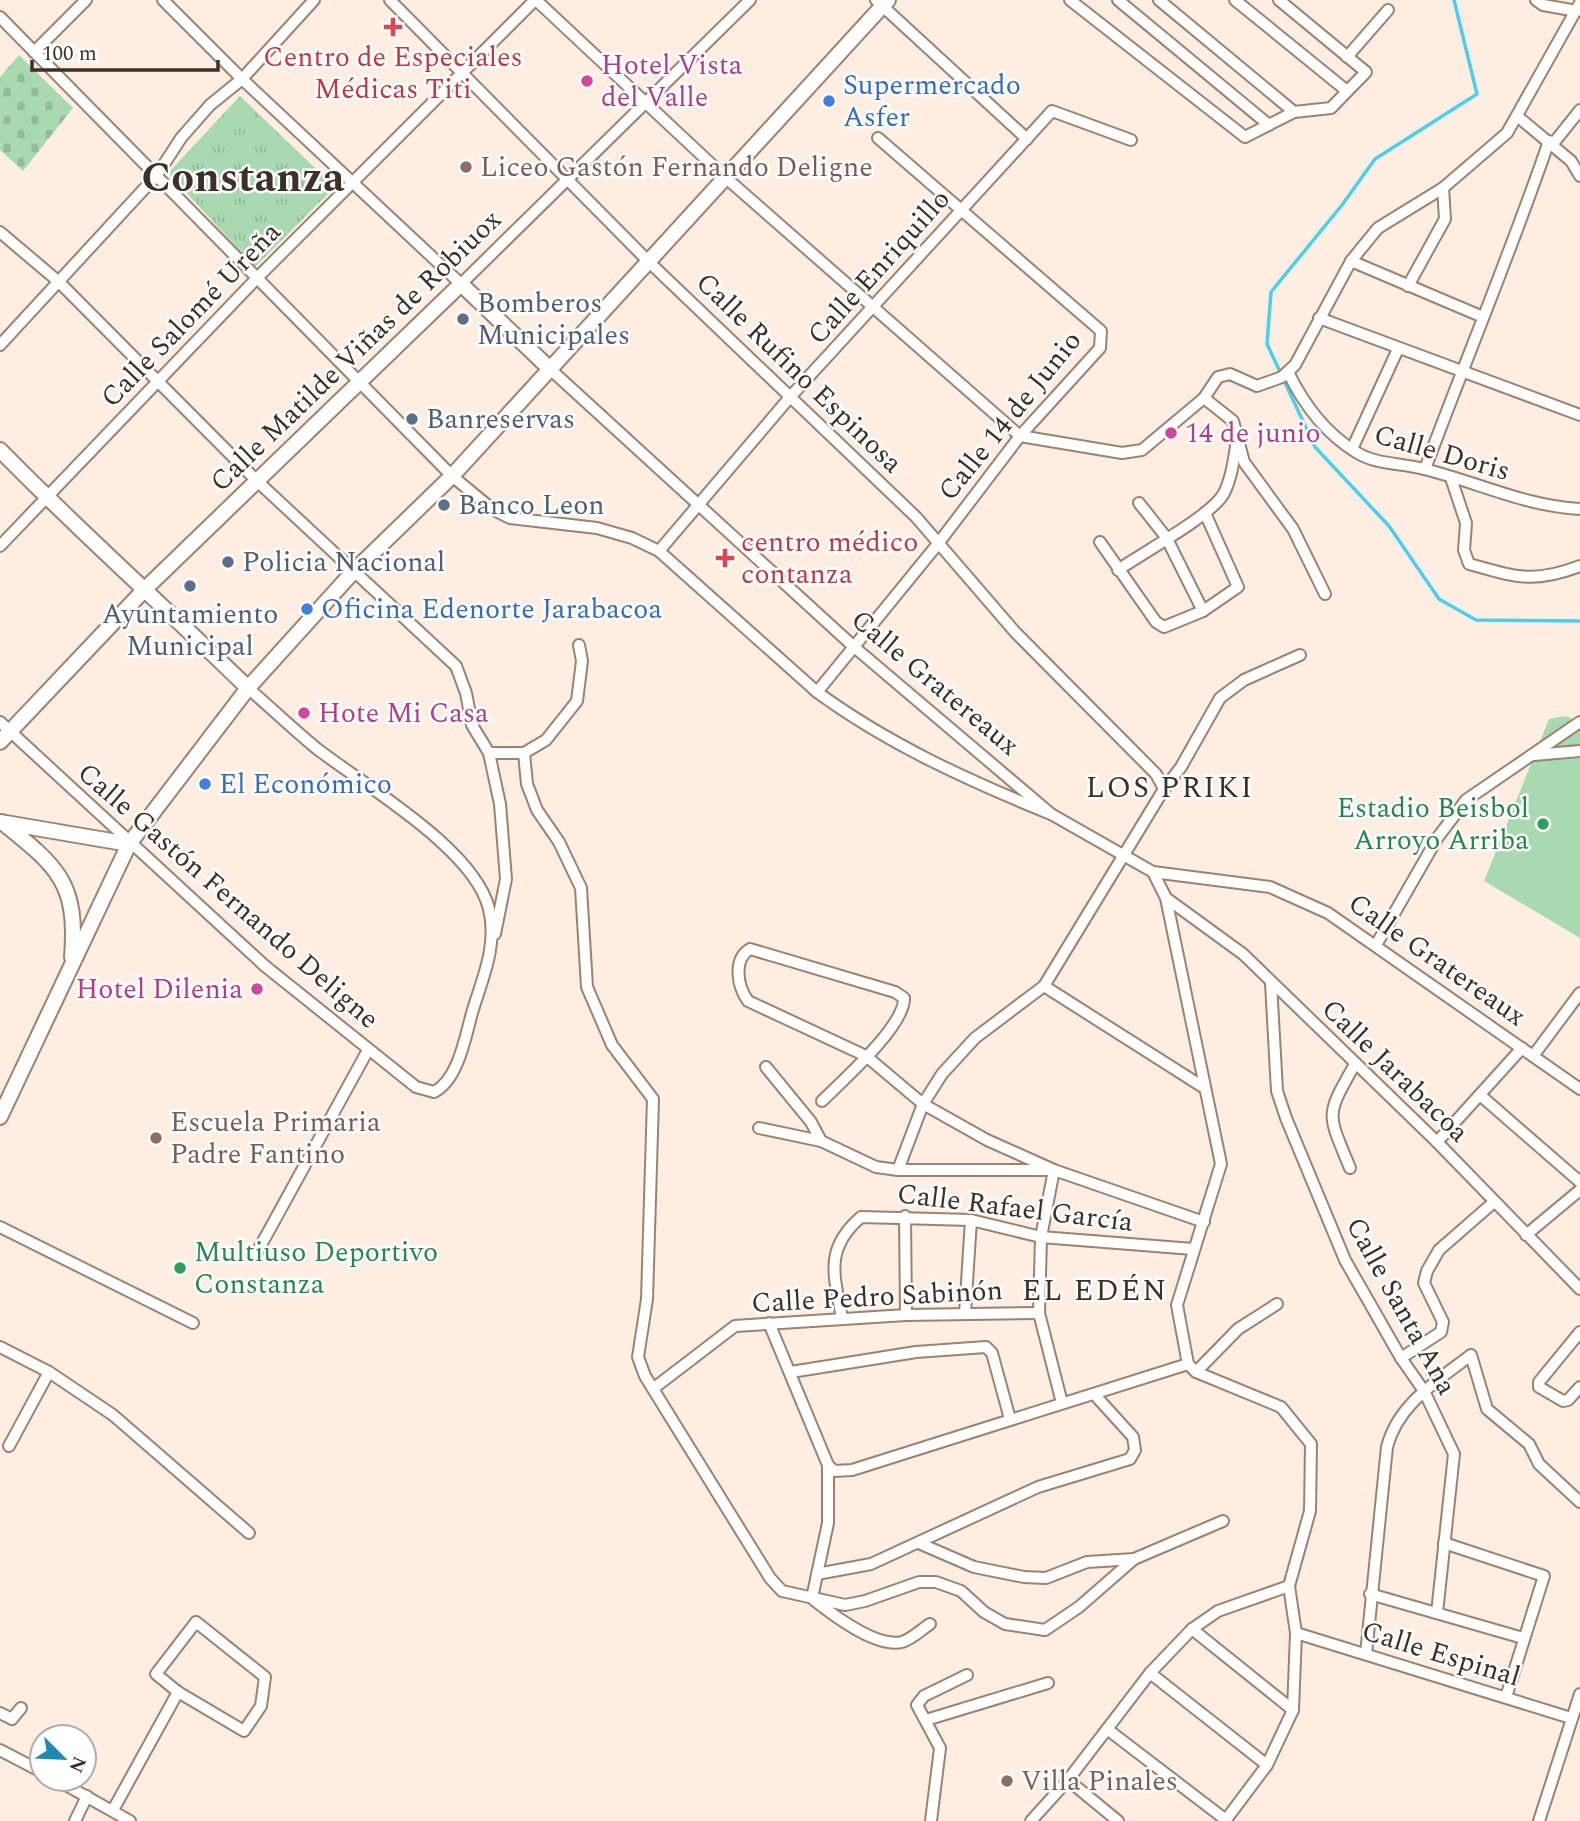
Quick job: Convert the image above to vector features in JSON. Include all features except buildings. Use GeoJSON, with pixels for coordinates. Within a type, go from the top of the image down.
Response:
{"type":"FeatureCollection","features":[{"type":"Feature","properties":{"kind":"main road"},"geometry":{"type":"LineString","coordinates":[[0,1117],[129,844],[248,688],[353,572],[452,476],[882,2]]}},
{"type":"Feature","properties":{"kind":"main road","name":"Calle Gratereaux"},"geometry":{"type":"LineString","coordinates":[[461,284],[550,369]]}},
{"type":"Feature","properties":{"kind":"main road","name":"Calle Matilde Viñas de Robiuox"},"geometry":{"type":"LineString","coordinates":[[3,732],[146,588],[461,284]]}},
{"type":"Feature","properties":{"kind":"main road"},"geometry":{"type":"LineString","coordinates":[[0,450],[45,497],[146,588],[248,688]]}},
{"type":"Feature","properties":{"kind":"main road"},"geometry":{"type":"LineString","coordinates":[[1,822],[129,844]]}},
{"type":"Feature","properties":{"kind":"main road"},"geometry":{"type":"LineString","coordinates":[[1,822],[45,857],[72,901],[75,921],[71,969]]}},
{"type":"Feature","properties":{"kind":"street"},"geometry":{"type":"LineString","coordinates":[[34,52],[86,0]]}},
{"type":"Feature","properties":{"kind":"street","name":"Calle Gratereaux"},"geometry":{"type":"LineString","coordinates":[[163,0],[242,79],[461,284]]}},
{"type":"Feature","properties":{"kind":"street"},"geometry":{"type":"LineString","coordinates":[[0,345],[157,175],[181,138],[202,113],[242,79],[314,0]]}},
{"type":"Feature","properties":{"kind":"street","name":"Calle Rufino Espinosa"},"geometry":{"type":"LineString","coordinates":[[390,0],[648,261],[916,517],[937,545],[1015,632],[1156,774],[1164,789]]}},
{"type":"Feature","properties":{"kind":"street"},"geometry":{"type":"LineString","coordinates":[[536,0],[725,177],[1020,436],[1122,453],[1142,450],[1204,397],[1218,377],[1224,374],[1257,386],[1288,372],[1295,365],[1351,261],[1378,228],[1443,188],[1493,147],[1517,116],[1578,7],[1543,5],[1536,0]]}},
{"type":"Feature","properties":{"kind":"street","name":"Calle Salomé Ureña"},"geometry":{"type":"LineString","coordinates":[[0,546],[257,278],[536,0]]}},
{"type":"Feature","properties":{"kind":"street","name":"Calle Matilde Viñas de Robiuox"},"geometry":{"type":"LineString","coordinates":[[461,284],[750,0]]}},
{"type":"Feature","properties":{"kind":"street"},"geometry":{"type":"LineString","coordinates":[[1070,0],[1245,137],[1294,112],[1331,108],[1366,72],[1279,0]]}},
{"type":"Feature","properties":{"kind":"street"},"geometry":{"type":"LineString","coordinates":[[1118,0],[1269,125]]}},
{"type":"Feature","properties":{"kind":"street"},"geometry":{"type":"LineString","coordinates":[[1159,0],[1294,112]]}},
{"type":"Feature","properties":{"kind":"street"},"geometry":{"type":"LineString","coordinates":[[1235,0],[1347,91]]}},
{"type":"Feature","properties":{"kind":"street"},"geometry":{"type":"LineString","coordinates":[[882,2],[1027,139]]}},
{"type":"Feature","properties":{"kind":"street"},"geometry":{"type":"LineString","coordinates":[[1348,57],[1388,10]]}},
{"type":"Feature","properties":{"kind":"street"},"geometry":{"type":"LineString","coordinates":[[0,17],[452,476],[492,509],[510,518],[597,528],[632,538],[659,551],[817,692],[854,718],[972,782],[1051,814]]}},
{"type":"Feature","properties":{"kind":"street"},"geometry":{"type":"LineString","coordinates":[[1425,469],[1483,317],[1498,287],[1550,143],[1580,110]]}},
{"type":"Feature","properties":{"kind":"street","name":"Calle Enriquillo"},"geometry":{"type":"LineString","coordinates":[[659,551],[791,396],[1052,111],[1131,140]]}},
{"type":"Feature","properties":{"kind":"street"},"geometry":{"type":"LineString","coordinates":[[1517,116],[1571,160],[1580,176]]}},
{"type":"Feature","properties":{"kind":"street","name":"Calle 14 de Junio"},"geometry":{"type":"LineString","coordinates":[[817,692],[937,545],[1020,436],[1100,348],[1101,331],[963,208],[878,138]]}},
{"type":"Feature","properties":{"kind":"street"},"geometry":{"type":"LineString","coordinates":[[1408,286],[1445,219],[1443,188]]}},
{"type":"Feature","properties":{"kind":"street"},"geometry":{"type":"LineString","coordinates":[[0,232],[59,282],[156,383],[257,481],[456,666],[466,693],[472,724],[489,753],[500,804],[506,878],[492,952]]}},
{"type":"Feature","properties":{"kind":"street"},"geometry":{"type":"LineString","coordinates":[[1351,261],[1483,317]]}},
{"type":"Feature","properties":{"kind":"street"},"geometry":{"type":"LineString","coordinates":[[1319,318],[1580,415]]}},
{"type":"Feature","properties":{"kind":"street"},"geometry":{"type":"LineString","coordinates":[[1352,449],[1398,349]]}},
{"type":"Feature","properties":{"kind":"street","name":"Calle Gratereaux"},"geometry":{"type":"LineString","coordinates":[[550,369],[853,646],[1051,814],[1153,872],[1270,887],[1328,913],[1580,1089]]}},
{"type":"Feature","properties":{"kind":"street","name":"Calle Doris"},"geometry":{"type":"LineString","coordinates":[[1288,372],[1303,403],[1336,438],[1375,460],[1425,469],[1528,502],[1580,509]]}},
{"type":"Feature","properties":{"kind":"street"},"geometry":{"type":"LineString","coordinates":[[1204,397],[1233,421],[1244,462],[1293,528],[1325,594]]}},
{"type":"Feature","properties":{"kind":"street"},"geometry":{"type":"LineString","coordinates":[[1118,570],[1205,513],[1223,495],[1233,466],[1237,434]]}},
{"type":"Feature","properties":{"kind":"street"},"geometry":{"type":"LineString","coordinates":[[1451,478],[1466,523],[1464,550],[1469,564],[1526,578],[1541,578],[1580,566]]}},
{"type":"Feature","properties":{"kind":"street"},"geometry":{"type":"LineString","coordinates":[[1139,503],[1166,537],[1203,611]]}},
{"type":"Feature","properties":{"kind":"street"},"geometry":{"type":"LineString","coordinates":[[1100,542],[1156,622],[1164,626],[1203,611],[1238,587],[1205,513]]}},
{"type":"Feature","properties":{"kind":"street"},"geometry":{"type":"LineString","coordinates":[[489,753],[524,753],[547,740],[577,701],[582,661],[579,646]]}},
{"type":"Feature","properties":{"kind":"street"},"geometry":{"type":"LineString","coordinates":[[898,1170],[923,1104],[942,1074],[975,1038],[1044,986],[1164,789],[1181,767],[1220,698],[1253,675],[1300,655]]}},
{"type":"Feature","properties":{"kind":"street"},"geometry":{"type":"LineString","coordinates":[[248,688],[316,748],[469,868],[489,909],[492,952]]}},
{"type":"Feature","properties":{"kind":"street"},"geometry":{"type":"LineString","coordinates":[[1376,945],[1438,837],[1466,800],[1580,722]]}},
{"type":"Feature","properties":{"kind":"street","name":"Calle Gastón Fernando Deligne"},"geometry":{"type":"LineString","coordinates":[[3,732],[265,966],[416,1087],[434,1092],[445,1086],[462,1049],[492,952]]}},
{"type":"Feature","properties":{"kind":"street"},"geometry":{"type":"LineString","coordinates":[[1531,755],[1580,751]]}},
{"type":"Feature","properties":{"kind":"street"},"geometry":{"type":"LineString","coordinates":[[524,753],[527,784],[537,810],[559,842],[581,888],[587,987],[612,1045],[653,1100],[647,1299],[638,1357],[769,1578],[782,1591],[845,1605],[865,1601],[919,1582],[936,1582],[961,1591],[984,1612],[1004,1624],[1045,1630],[1079,1607],[1134,1559],[1223,1521]]}},
{"type":"Feature","properties":{"kind":"street"},"geometry":{"type":"LineString","coordinates":[[1153,872],[1166,898],[1221,1164],[1177,1306],[1192,1368]]}},
{"type":"Feature","properties":{"kind":"street","name":"Calle Jarabacoa"},"geometry":{"type":"LineString","coordinates":[[1166,898],[1243,954],[1437,1142],[1580,1289]]}},
{"type":"Feature","properties":{"kind":"street"},"geometry":{"type":"LineString","coordinates":[[822,1101],[866,1056],[904,1006],[904,999],[895,992],[750,949],[742,953],[737,962],[744,995],[748,1001],[866,1056],[923,1104],[987,1140],[1054,1170],[1204,1222]]}},
{"type":"Feature","properties":{"kind":"street","name":"Calle Santa Ana"},"geometry":{"type":"LineString","coordinates":[[1271,983],[1277,1091],[1286,1118],[1345,1260],[1401,1358],[1424,1391],[1454,1454],[1437,1614]]}},
{"type":"Feature","properties":{"kind":"street"},"geometry":{"type":"LineString","coordinates":[[1044,986],[1203,1087]]}},
{"type":"Feature","properties":{"kind":"street"},"geometry":{"type":"LineString","coordinates":[[1533,1056],[1580,993]]}},
{"type":"Feature","properties":{"kind":"street"},"geometry":{"type":"LineString","coordinates":[[1437,1142],[1521,1048]]}},
{"type":"Feature","properties":{"kind":"street"},"geometry":{"type":"LineString","coordinates":[[255,1256],[368,1050]]}},
{"type":"Feature","properties":{"kind":"street"},"geometry":{"type":"LineString","coordinates":[[1350,1168],[1330,1121],[1334,1101],[1356,1064]]}},
{"type":"Feature","properties":{"kind":"street"},"geometry":{"type":"LineString","coordinates":[[766,1067],[811,1122],[821,1141]]}},
{"type":"Feature","properties":{"kind":"street"},"geometry":{"type":"LineString","coordinates":[[1480,1095],[1580,1182]]}},
{"type":"Feature","properties":{"kind":"street"},"geometry":{"type":"LineString","coordinates":[[759,1128],[821,1141],[876,1167],[898,1170],[1054,1170]]}},
{"type":"Feature","properties":{"kind":"street"},"geometry":{"type":"LineString","coordinates":[[1054,1170],[1041,1237],[1039,1314],[1062,1404]]}},
{"type":"Feature","properties":{"kind":"street"},"geometry":{"type":"LineString","coordinates":[[1526,1235],[1580,1191]]}},
{"type":"Feature","properties":{"kind":"street"},"geometry":{"type":"LineString","coordinates":[[1401,1358],[1441,1332],[1443,1322],[1424,1283],[1434,1257],[1494,1202]]}},
{"type":"Feature","properties":{"kind":"street"},"geometry":{"type":"LineString","coordinates":[[905,1216],[906,1315]]}},
{"type":"Feature","properties":{"kind":"street","name":"Calle Rafael García"},"geometry":{"type":"LineString","coordinates":[[842,1318],[833,1259],[844,1231],[861,1217],[905,1216],[971,1220],[1041,1237],[1193,1249]]}},
{"type":"Feature","properties":{"kind":"street"},"geometry":{"type":"LineString","coordinates":[[965,1313],[971,1220]]}},
{"type":"Feature","properties":{"kind":"street"},"geometry":{"type":"LineString","coordinates":[[0,1227],[193,1322]]}},
{"type":"Feature","properties":{"kind":"street"},"geometry":{"type":"LineString","coordinates":[[828,1465],[841,1472],[1094,1394],[1192,1368],[1238,1329],[1277,1304]]}},
{"type":"Feature","properties":{"kind":"street","name":"Calle Pedro Sabinón"},"geometry":{"type":"LineString","coordinates":[[654,1388],[735,1326],[906,1315],[1039,1314]]}},
{"type":"Feature","properties":{"kind":"street"},"geometry":{"type":"LineString","coordinates":[[769,1323],[828,1465],[828,1523],[812,1598]]}},
{"type":"Feature","properties":{"kind":"street"},"geometry":{"type":"LineString","coordinates":[[1580,1332],[1539,1382],[1539,1387],[1563,1401],[1568,1400],[1580,1387]]}},
{"type":"Feature","properties":{"kind":"street"},"geometry":{"type":"LineString","coordinates":[[0,1347],[49,1373],[113,1415],[248,1533]]}},
{"type":"Feature","properties":{"kind":"street"},"geometry":{"type":"LineString","coordinates":[[791,1372],[916,1352],[986,1347],[992,1353],[1010,1419]]}},
{"type":"Feature","properties":{"kind":"street"},"geometry":{"type":"LineString","coordinates":[[1366,1654],[1370,1594],[1387,1447],[1392,1429],[1424,1391],[1471,1355],[1487,1409],[1529,1444],[1539,1464],[1580,1502]]}},
{"type":"Feature","properties":{"kind":"street"},"geometry":{"type":"LineString","coordinates":[[1107,1729],[1225,1820],[1267,1765],[1293,1710],[1296,1633],[1289,1586],[1310,1511],[1311,1444],[1281,1407],[1192,1368]]}},
{"type":"Feature","properties":{"kind":"street"},"geometry":{"type":"LineString","coordinates":[[9,1446],[49,1373]]}},
{"type":"Feature","properties":{"kind":"street"},"geometry":{"type":"LineString","coordinates":[[817,1574],[871,1564],[921,1544],[1038,1488],[1130,1460],[1135,1450],[1133,1437],[1094,1394]]}},
{"type":"Feature","properties":{"kind":"street"},"geometry":{"type":"LineString","coordinates":[[921,1544],[974,1567],[1024,1577],[1046,1578],[1087,1562],[1134,1559]]}},
{"type":"Feature","properties":{"kind":"street"},"geometry":{"type":"LineString","coordinates":[[1444,1544],[1544,1576],[1506,1697]]}},
{"type":"Feature","properties":{"kind":"street"},"geometry":{"type":"LineString","coordinates":[[1031,1821],[1068,1780],[1150,1673],[1192,1629],[1218,1611],[1289,1586]]}},
{"type":"Feature","properties":{"kind":"street"},"geometry":{"type":"LineString","coordinates":[[1370,1594],[1523,1638]]}},
{"type":"Feature","properties":{"kind":"street"},"geometry":{"type":"LineString","coordinates":[[812,1598],[846,1625],[889,1642],[903,1642],[930,1624]]}},
{"type":"Feature","properties":{"kind":"street"},"geometry":{"type":"LineString","coordinates":[[196,1622],[265,1677],[261,1706],[244,1731],[177,1692],[156,1674],[196,1622]]}},
{"type":"Feature","properties":{"kind":"street"},"geometry":{"type":"LineString","coordinates":[[1192,1629],[1293,1710]]}},
{"type":"Feature","properties":{"kind":"street","name":"Calle Espinal"},"geometry":{"type":"LineString","coordinates":[[1296,1633],[1571,1718]]}},
{"type":"Feature","properties":{"kind":"street"},"geometry":{"type":"LineString","coordinates":[[1150,1673],[1267,1765]]}},
{"type":"Feature","properties":{"kind":"street"},"geometry":{"type":"LineString","coordinates":[[931,1821],[940,1748],[917,1705],[919,1700],[967,1675]]}},
{"type":"Feature","properties":{"kind":"street"},"geometry":{"type":"LineString","coordinates":[[926,1720],[1048,1684]]}},
{"type":"Feature","properties":{"kind":"street"},"geometry":{"type":"LineString","coordinates":[[113,1811],[177,1692]]}},
{"type":"Feature","properties":{"kind":"street"},"geometry":{"type":"LineString","coordinates":[[1539,1821],[1580,1694]]}},
{"type":"Feature","properties":{"kind":"street"},"geometry":{"type":"LineString","coordinates":[[0,1713],[12,1719],[21,1708]]}},
{"type":"Feature","properties":{"kind":"street"},"geometry":{"type":"LineString","coordinates":[[0,1750],[28,1765]]}},
{"type":"Feature","properties":{"kind":"street"},"geometry":{"type":"LineString","coordinates":[[1068,1780],[1118,1821]]}},
{"type":"Feature","properties":{"kind":"street"},"geometry":{"type":"LineString","coordinates":[[81,1793],[130,1821]]}},
{"type":"Feature","properties":{"kind":"street"},"geometry":{"type":"LineString","coordinates":[[75,1821],[87,1796]]}},
{"type":"Feature","properties":{"kind":"green space"},"geometry":{"type":"Polygon","coordinates":[[[19,55],[73,108],[23,171],[0,150],[0,77],[19,55]]]}},
{"type":"Feature","properties":{"kind":"green space"},"geometry":{"type":"Polygon","coordinates":[[[240,96],[335,187],[255,267],[168,173],[240,96]]]}},
{"type":"Feature","properties":{"kind":"green space","name":"Estadio Beisbol Arroyo Arriba"},"geometry":{"type":"Polygon","coordinates":[[[1566,716],[1580,722],[1580,938],[1484,881],[1549,719],[1566,716]]]}},
{"type":"Feature","properties":{"kind":"waterway"},"geometry":{"type":"LineString","coordinates":[[1454,0],[1477,94],[1375,159],[1342,205],[1271,292],[1267,344],[1315,447],[1389,526],[1439,599],[1476,620],[1580,621]]}},
{"type":"Feature","properties":{"kind":"place","name":"Centro de Especiales Médicas Titi"},"geometry":{"type":"Point","coordinates":[393,27]}},
{"type":"Feature","properties":{"kind":"place","name":"Hotel Vista del Valle"},"geometry":{"type":"Point","coordinates":[587,81]}},
{"type":"Feature","properties":{"kind":"place","name":"Supermercado Asfer"},"geometry":{"type":"Point","coordinates":[829,101]}},
{"type":"Feature","properties":{"kind":"place","name":"Liceo Gastón Fernando Deligne"},"geometry":{"type":"Point","coordinates":[466,167]}},
{"type":"Feature","properties":{"kind":"place","name":"Bomberos Municipales"},"geometry":{"type":"Point","coordinates":[463,319]}},
{"type":"Feature","properties":{"kind":"place","name":"Banreservas"},"geometry":{"type":"Point","coordinates":[412,419]}},
{"type":"Feature","properties":{"kind":"place","name":"14 de junio"},"geometry":{"type":"Point","coordinates":[1171,433]}},
{"type":"Feature","properties":{"kind":"place","name":"Banco Leon"},"geometry":{"type":"Point","coordinates":[444,505]}},
{"type":"Feature","properties":{"kind":"place","name":"centro médico contanza"},"geometry":{"type":"Point","coordinates":[725,558]}},
{"type":"Feature","properties":{"kind":"place","name":"Policia Nacional"},"geometry":{"type":"Point","coordinates":[228,562]}},
{"type":"Feature","properties":{"kind":"place","name":"Ayuntamiento Municipal"},"geometry":{"type":"Point","coordinates":[190,586]}},
{"type":"Feature","properties":{"kind":"place","name":"Oficina Edenorte Jarabacoa"},"geometry":{"type":"Point","coordinates":[307,609]}},
{"type":"Feature","properties":{"kind":"place","name":"Hote Mi Casa"},"geometry":{"type":"Point","coordinates":[304,713]}},
{"type":"Feature","properties":{"kind":"place","name":"El Económico"},"geometry":{"type":"Point","coordinates":[205,784]}},
{"type":"Feature","properties":{"kind":"place","name":"Estadio Beisbol Arroyo Arriba"},"geometry":{"type":"Point","coordinates":[1543,824]}},
{"type":"Feature","properties":{"kind":"place","name":"Hotel Dilenia"},"geometry":{"type":"Point","coordinates":[257,989]}},
{"type":"Feature","properties":{"kind":"place","name":"Escuela Primaria Padre Fantino"},"geometry":{"type":"Point","coordinates":[156,1138]}},
{"type":"Feature","properties":{"kind":"place","name":"Multiuso Deportivo Constanza"},"geometry":{"type":"Point","coordinates":[180,1268]}},
{"type":"Feature","properties":{"kind":"place","name":"Villa Pinales"},"geometry":{"type":"Point","coordinates":[1007,1781]}},
{"type":"Feature","properties":{"kind":"district","name":"Constanza"},"geometry":{"type":"Point","coordinates":[243,178]}},
{"type":"Feature","properties":{"kind":"district","name":"LOS PRIKI"},"geometry":{"type":"Point","coordinates":[1170,788]}},
{"type":"Feature","properties":{"kind":"district","name":"EL EDÉN"},"geometry":{"type":"Point","coordinates":[1095,1291]}}]}
